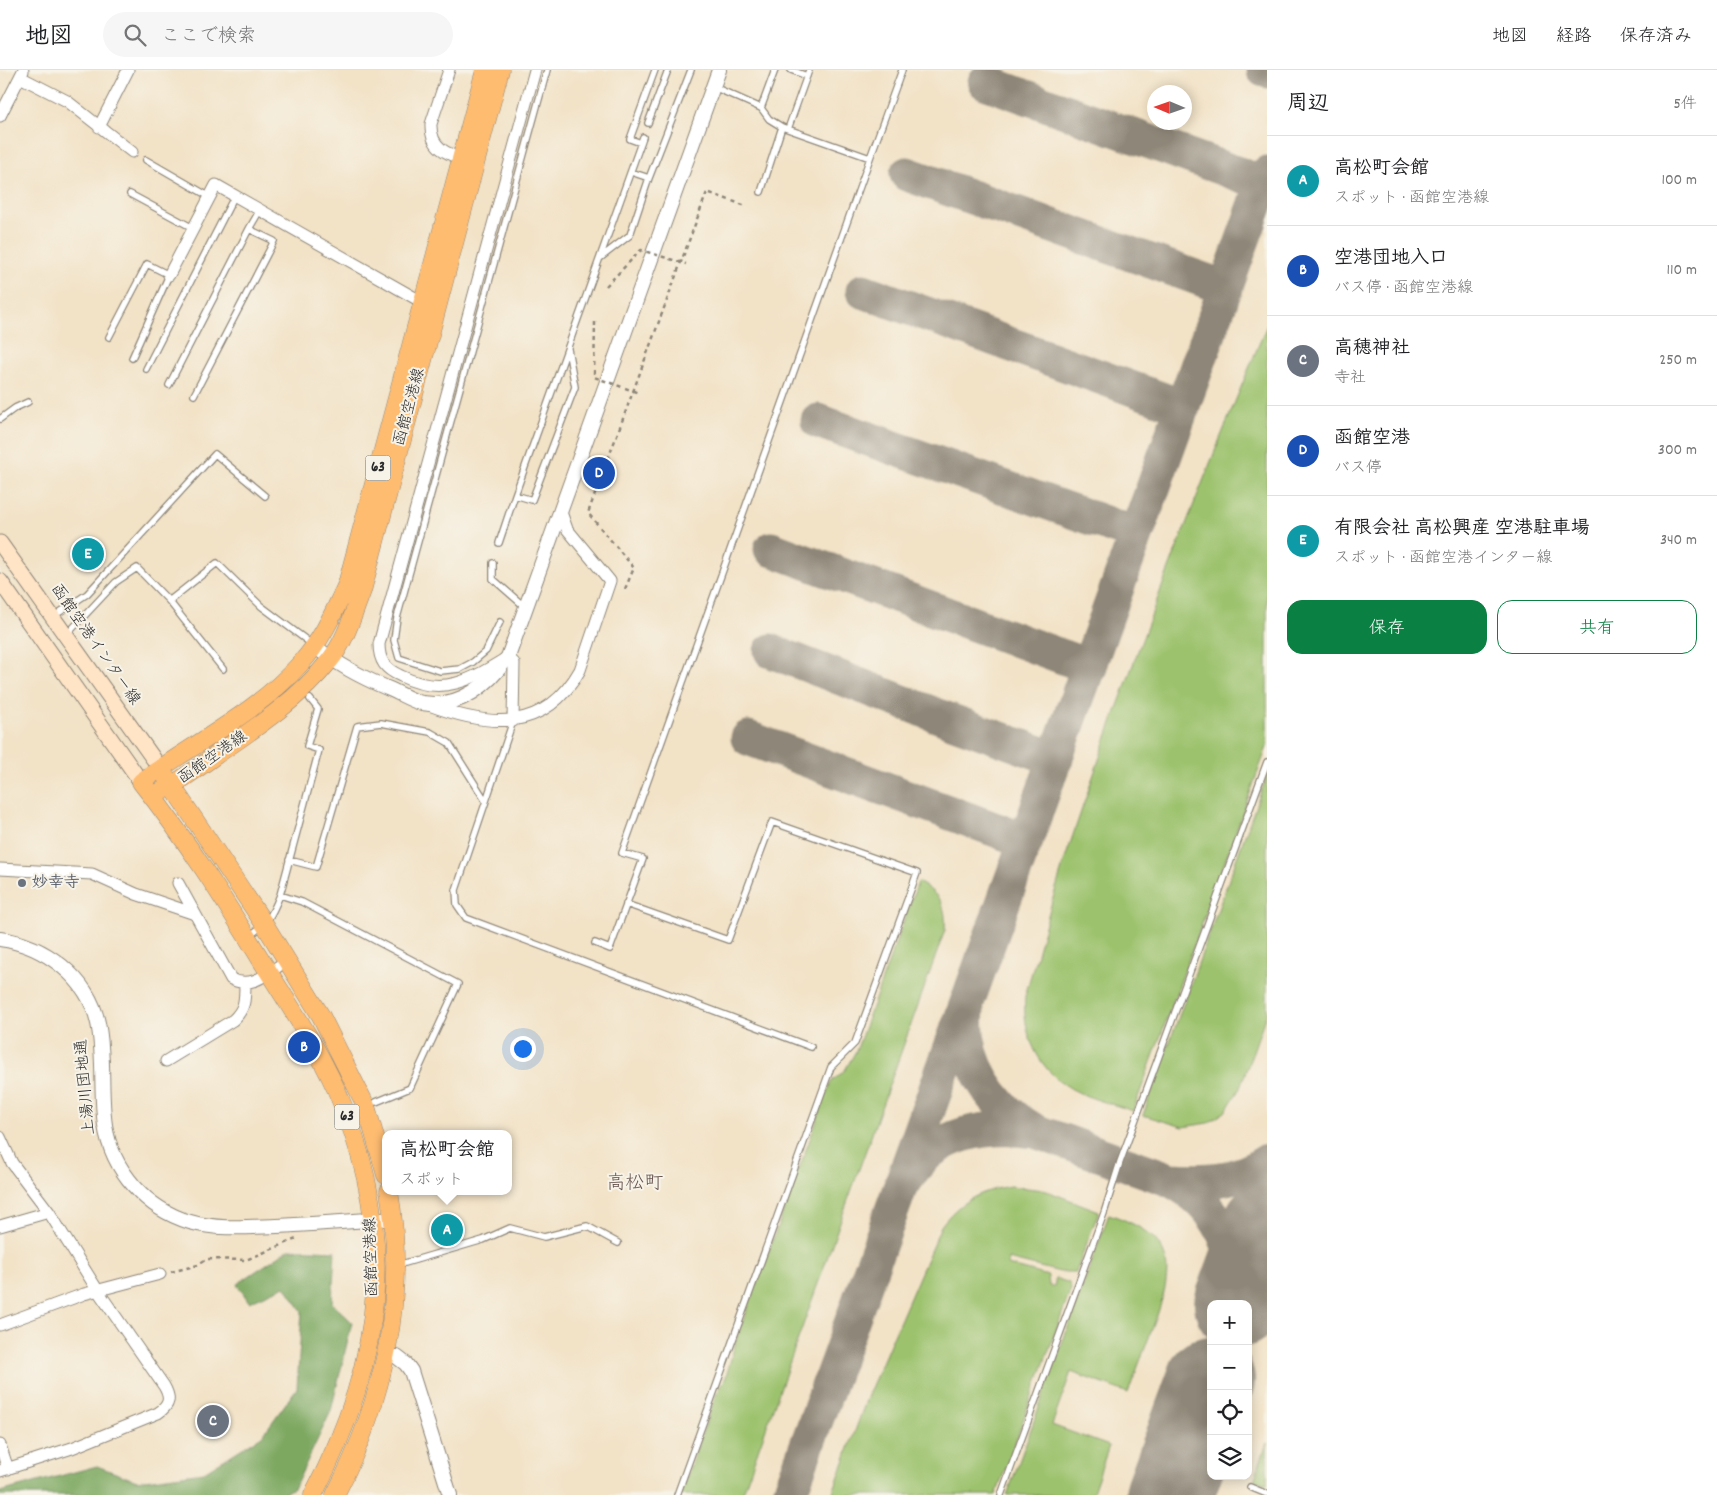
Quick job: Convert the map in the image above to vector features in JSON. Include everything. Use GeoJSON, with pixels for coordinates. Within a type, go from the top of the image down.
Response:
{"type":"FeatureCollection","features":[{"type":"Feature","properties":{"kind":"main road","name":"函館空港線"},"geometry":{"type":"LineString","coordinates":[[147,789],[172,786],[265,722],[304,689],[331,659],[347,631],[362,591],[468,162],[485,70]]}},
{"type":"Feature","properties":{"kind":"main road","name":"函館空港線"},"geometry":{"type":"LineString","coordinates":[[147,789],[160,768],[252,707],[286,678],[314,646],[329,623],[347,584],[422,302],[500,70]]}},
{"type":"Feature","properties":{"kind":"main road","name":"函館空港インター線"},"geometry":{"type":"LineString","coordinates":[[0,543],[160,768]]}},
{"type":"Feature","properties":{"kind":"main road"},"geometry":{"type":"LineString","coordinates":[[0,581],[147,789]]}},
{"type":"Feature","properties":{"kind":"main road","name":"函館空港線"},"geometry":{"type":"LineString","coordinates":[[160,768],[265,925],[321,1016],[366,1106],[382,1161]]}},
{"type":"Feature","properties":{"kind":"main road","name":"函館空港線"},"geometry":{"type":"LineString","coordinates":[[147,789],[165,811],[247,937],[318,1055],[336,1089],[360,1157],[372,1220],[376,1284],[369,1349],[358,1392],[342,1436],[313,1495]]}},
{"type":"Feature","properties":{"kind":"main road","name":"函館空港線"},"geometry":{"type":"LineString","coordinates":[[335,1495],[370,1416],[387,1354],[395,1291],[396,1250],[394,1218],[390,1195]]}},
{"type":"Feature","properties":{"kind":"street"},"geometry":{"type":"LineString","coordinates":[[99,127],[128,70]]}},
{"type":"Feature","properties":{"kind":"street"},"geometry":{"type":"LineString","coordinates":[[449,70],[431,124],[431,133],[439,149],[468,162]]}},
{"type":"Feature","properties":{"kind":"street"},"geometry":{"type":"LineString","coordinates":[[508,657],[473,677],[452,685],[434,686],[415,682],[387,669],[382,663],[379,644],[535,70]]}},
{"type":"Feature","properties":{"kind":"street"},"geometry":{"type":"LineString","coordinates":[[422,702],[452,701],[474,693],[496,673],[508,657],[719,70]]}},
{"type":"Feature","properties":{"kind":"street"},"geometry":{"type":"LineString","coordinates":[[0,116],[22,73],[67,101],[132,152]]}},
{"type":"Feature","properties":{"kind":"street"},"geometry":{"type":"LineString","coordinates":[[169,275],[216,184],[422,302]]}},
{"type":"Feature","properties":{"kind":"street"},"geometry":{"type":"LineString","coordinates":[[314,646],[331,659],[363,678],[476,721],[513,721],[553,704],[573,682],[580,670],[610,581],[568,529],[561,512]]}},
{"type":"Feature","properties":{"kind":"street"},"geometry":{"type":"LineString","coordinates":[[508,657],[514,663],[513,721]]}},
{"type":"Feature","properties":{"kind":"street"},"geometry":{"type":"LineString","coordinates":[[0,869],[92,874],[136,894],[195,914]]}},
{"type":"Feature","properties":{"kind":"street"},"geometry":{"type":"LineString","coordinates":[[178,883],[231,979],[245,984],[252,983],[286,961]]}},
{"type":"Feature","properties":{"kind":"street","name":"上湯川団地通"},"geometry":{"type":"LineString","coordinates":[[0,940],[24,945],[47,955],[70,975],[85,995],[97,1020],[100,1034],[104,1111],[108,1139],[127,1176],[148,1199],[176,1217],[214,1227],[248,1227],[394,1218]]}},
{"type":"Feature","properties":{"kind":"street"},"geometry":{"type":"LineString","coordinates":[[166,1061],[233,1020],[242,1012],[245,1002],[245,984]]}},
{"type":"Feature","properties":{"kind":"street"},"geometry":{"type":"LineString","coordinates":[[0,1137],[12,1163],[49,1212],[98,1291],[164,1386],[169,1397],[166,1406],[158,1413],[72,1448],[4,1470],[0,1445]]}},
{"type":"Feature","properties":{"kind":"street"},"geometry":{"type":"LineString","coordinates":[[0,1226],[49,1212]]}},
{"type":"Feature","properties":{"kind":"street"},"geometry":{"type":"LineString","coordinates":[[0,1324],[84,1294],[160,1274]]}},
{"type":"Feature","properties":{"kind":"street"},"geometry":{"type":"LineString","coordinates":[[397,1357],[411,1371],[450,1495]]}},
{"type":"Feature","properties":{"kind":"lane"},"geometry":{"type":"LineString","coordinates":[[500,622],[486,651],[473,662],[460,669],[440,671],[399,658],[394,640],[398,618],[547,70]]}},
{"type":"Feature","properties":{"kind":"lane"},"geometry":{"type":"LineString","coordinates":[[499,543],[514,494],[642,140],[630,139],[655,70]]}},
{"type":"Feature","properties":{"kind":"lane"},"geometry":{"type":"LineString","coordinates":[[648,123],[668,70]]}},
{"type":"Feature","properties":{"kind":"lane"},"geometry":{"type":"LineString","coordinates":[[600,258],[630,235],[649,178],[691,70]]}},
{"type":"Feature","properties":{"kind":"lane"},"geometry":{"type":"LineString","coordinates":[[761,108],[775,70]]}},
{"type":"Feature","properties":{"kind":"lane"},"geometry":{"type":"LineString","coordinates":[[762,192],[785,128],[808,73],[791,70]]}},
{"type":"Feature","properties":{"kind":"lane"},"geometry":{"type":"LineString","coordinates":[[595,943],[610,948],[643,859],[622,852],[902,70]]}},
{"type":"Feature","properties":{"kind":"lane"},"geometry":{"type":"LineString","coordinates":[[714,87],[761,108],[768,119],[785,128],[870,158]]}},
{"type":"Feature","properties":{"kind":"lane"},"geometry":{"type":"LineString","coordinates":[[146,160],[210,197]]}},
{"type":"Feature","properties":{"kind":"lane"},"geometry":{"type":"LineString","coordinates":[[631,172],[649,178]]}},
{"type":"Feature","properties":{"kind":"lane"},"geometry":{"type":"LineString","coordinates":[[130,194],[193,228]]}},
{"type":"Feature","properties":{"kind":"lane"},"geometry":{"type":"LineString","coordinates":[[146,369],[235,195]]}},
{"type":"Feature","properties":{"kind":"lane"},"geometry":{"type":"LineString","coordinates":[[169,385],[260,210]]}},
{"type":"Feature","properties":{"kind":"lane"},"geometry":{"type":"LineString","coordinates":[[194,394],[274,242],[249,229]]}},
{"type":"Feature","properties":{"kind":"lane"},"geometry":{"type":"LineString","coordinates":[[109,337],[147,264],[169,275],[132,358]]}},
{"type":"Feature","properties":{"kind":"lane"},"geometry":{"type":"LineString","coordinates":[[514,494],[532,500],[575,387],[568,346]]}},
{"type":"Feature","properties":{"kind":"lane"},"geometry":{"type":"LineString","coordinates":[[0,419],[15,408],[28,402]]}},
{"type":"Feature","properties":{"kind":"lane"},"geometry":{"type":"LineString","coordinates":[[60,612],[87,594],[215,454],[264,496]]}},
{"type":"Feature","properties":{"kind":"lane"},"geometry":{"type":"LineString","coordinates":[[169,601],[217,562],[261,606],[314,646]]}},
{"type":"Feature","properties":{"kind":"lane"},"geometry":{"type":"LineString","coordinates":[[493,563],[491,569],[493,579],[525,607]]}},
{"type":"Feature","properties":{"kind":"lane"},"geometry":{"type":"LineString","coordinates":[[72,629],[116,582],[137,568],[169,601],[223,669]]}},
{"type":"Feature","properties":{"kind":"lane"},"geometry":{"type":"LineString","coordinates":[[247,937],[265,925],[272,916],[280,895],[320,750],[307,746],[318,709],[310,699]]}},
{"type":"Feature","properties":{"kind":"lane"},"geometry":{"type":"LineString","coordinates":[[513,721],[456,890],[457,905],[466,918],[811,1047]]}},
{"type":"Feature","properties":{"kind":"lane"},"geometry":{"type":"LineString","coordinates":[[289,860],[316,867],[357,726],[381,723],[430,732],[449,742],[485,800]]}},
{"type":"Feature","properties":{"kind":"lane"},"geometry":{"type":"LineString","coordinates":[[1001,1495],[1104,1213],[1120,1162],[1267,762]]}},
{"type":"Feature","properties":{"kind":"lane"},"geometry":{"type":"LineString","coordinates":[[626,904],[728,940],[772,822],[917,873],[855,1043],[831,1067],[677,1495]]}},
{"type":"Feature","properties":{"kind":"lane"},"geometry":{"type":"LineString","coordinates":[[280,895],[302,902],[458,984],[410,1088],[376,1102]]}},
{"type":"Feature","properties":{"kind":"lane"},"geometry":{"type":"LineString","coordinates":[[406,1264],[483,1240],[510,1228],[544,1237],[587,1226],[618,1243]]}},
{"type":"Feature","properties":{"kind":"lane"},"geometry":{"type":"LineString","coordinates":[[1250,1487],[1267,1494]]}},
{"type":"Feature","properties":{"kind":"path"},"geometry":{"type":"LineString","coordinates":[[626,589],[634,568],[588,513],[707,192],[746,206]]}},
{"type":"Feature","properties":{"kind":"path"},"geometry":{"type":"LineString","coordinates":[[606,286],[641,250],[686,264]]}},
{"type":"Feature","properties":{"kind":"path"},"geometry":{"type":"LineString","coordinates":[[595,322],[594,377],[639,393]]}},
{"type":"Feature","properties":{"kind":"path"},"geometry":{"type":"LineString","coordinates":[[160,1274],[198,1265],[206,1259],[246,1260],[302,1236]]}},
{"type":"Feature","properties":{"kind":"green space"},"geometry":{"type":"Polygon","coordinates":[[[1267,325],[1267,747],[1133,1111],[1097,1100],[1072,1089],[1045,1067],[1028,1034],[1025,996],[1064,863],[1139,647],[1214,453],[1267,325]]]}},
{"type":"Feature","properties":{"kind":"green space"},"geometry":{"type":"Polygon","coordinates":[[[1267,775],[1267,1012],[1240,1088],[1225,1112],[1208,1123],[1183,1127],[1143,1115],[1267,775]]]}},
{"type":"Feature","properties":{"kind":"green space"},"geometry":{"type":"Polygon","coordinates":[[[918,882],[932,891],[941,902],[945,914],[945,930],[742,1495],[680,1495],[716,1395],[726,1377],[737,1337],[831,1082],[845,1070],[856,1051],[918,882]]]}},
{"type":"Feature","properties":{"kind":"green space"},"geometry":{"type":"Polygon","coordinates":[[[1010,1186],[1044,1190],[1099,1211],[1076,1272],[1060,1272],[1008,1259],[1008,1265],[1048,1276],[1049,1286],[1054,1286],[1056,1278],[1069,1283],[1071,1289],[996,1495],[832,1495],[868,1395],[941,1226],[955,1210],[971,1198],[1010,1186]]]}},
{"type":"Feature","properties":{"kind":"green space"},"geometry":{"type":"Polygon","coordinates":[[[1109,1214],[1147,1232],[1158,1243],[1164,1255],[1167,1269],[1166,1285],[1161,1303],[1128,1393],[1071,1372],[1052,1425],[1109,1446],[1092,1495],[1007,1495],[1109,1214]]]}},
{"type":"Feature","properties":{"kind":"green space"},"geometry":{"type":"Polygon","coordinates":[[[289,1249],[335,1251],[332,1303],[352,1322],[331,1411],[295,1487],[281,1495],[0,1495],[0,1492],[97,1466],[137,1481],[204,1472],[262,1436],[297,1388],[302,1311],[285,1286],[249,1302],[237,1284],[289,1249]]]}},
{"type":"Feature","properties":{"kind":"green space"},"geometry":{"type":"Polygon","coordinates":[[[1267,1443],[1267,1484],[1254,1480],[1267,1443]]]}},
{"type":"Feature","properties":{"kind":"taxiway"},"geometry":{"type":"LineString","coordinates":[[985,82],[1263,183]]}},
{"type":"Feature","properties":{"kind":"taxiway"},"geometry":{"type":"LineString","coordinates":[[789,1495],[1267,173]]}},
{"type":"Feature","properties":{"kind":"taxiway"},"geometry":{"type":"LineString","coordinates":[[907,174],[1226,288]]}},
{"type":"Feature","properties":{"kind":"taxiway"},"geometry":{"type":"LineString","coordinates":[[863,291],[1183,407]]}},
{"type":"Feature","properties":{"kind":"taxiway"},"geometry":{"type":"LineString","coordinates":[[818,421],[1136,534]]}},
{"type":"Feature","properties":{"kind":"taxiway"},"geometry":{"type":"LineString","coordinates":[[771,549],[1090,667]]}},
{"type":"Feature","properties":{"kind":"taxiway"},"geometry":{"type":"LineString","coordinates":[[771,651],[1056,759]]}},
{"type":"Feature","properties":{"kind":"taxiway"},"geometry":{"type":"LineString","coordinates":[[748,738],[1026,841]]}},
{"type":"Feature","properties":{"kind":"taxiway"},"geometry":{"type":"LineString","coordinates":[[967,1011],[969,1048],[975,1065],[993,1096],[1020,1121],[1035,1131],[1171,1180],[1203,1203],[1223,1232],[1229,1248],[1234,1265],[1238,1300]]}},
{"type":"Feature","properties":{"kind":"taxiway"},"geometry":{"type":"LineString","coordinates":[[908,1177],[919,1162],[933,1150],[964,1134],[999,1129],[1035,1131]]}},
{"type":"Feature","properties":{"kind":"taxiway"},"geometry":{"type":"LineString","coordinates":[[1171,1180],[1197,1181],[1233,1177],[1256,1168],[1267,1161]]}},
{"type":"Feature","properties":{"kind":"runway"},"geometry":{"type":"LineString","coordinates":[[1239,1300],[1267,1225]]}},
{"type":"Feature","properties":{"kind":"runway"},"geometry":{"type":"LineString","coordinates":[[1169,1495],[1207,1390]]}},
{"type":"Feature","properties":{"kind":"place","name":"函館空港"},"geometry":{"type":"Point","coordinates":[599,473]}},
{"type":"Feature","properties":{"kind":"place","name":"有限会社 高松興産 空港駐車場"},"geometry":{"type":"Point","coordinates":[88,554]}},
{"type":"Feature","properties":{"kind":"place","name":"妙幸寺"},"geometry":{"type":"Point","coordinates":[22,883]}},
{"type":"Feature","properties":{"kind":"place","name":"空港団地入口"},"geometry":{"type":"Point","coordinates":[304,1047]}},
{"type":"Feature","properties":{"kind":"place","name":"高松町会館"},"geometry":{"type":"Point","coordinates":[447,1230]}},
{"type":"Feature","properties":{"kind":"place","name":"高穂神社"},"geometry":{"type":"Point","coordinates":[213,1421]}},
{"type":"Feature","properties":{"kind":"district","name":"高松町"},"geometry":{"type":"Point","coordinates":[635,1184]}}]}
